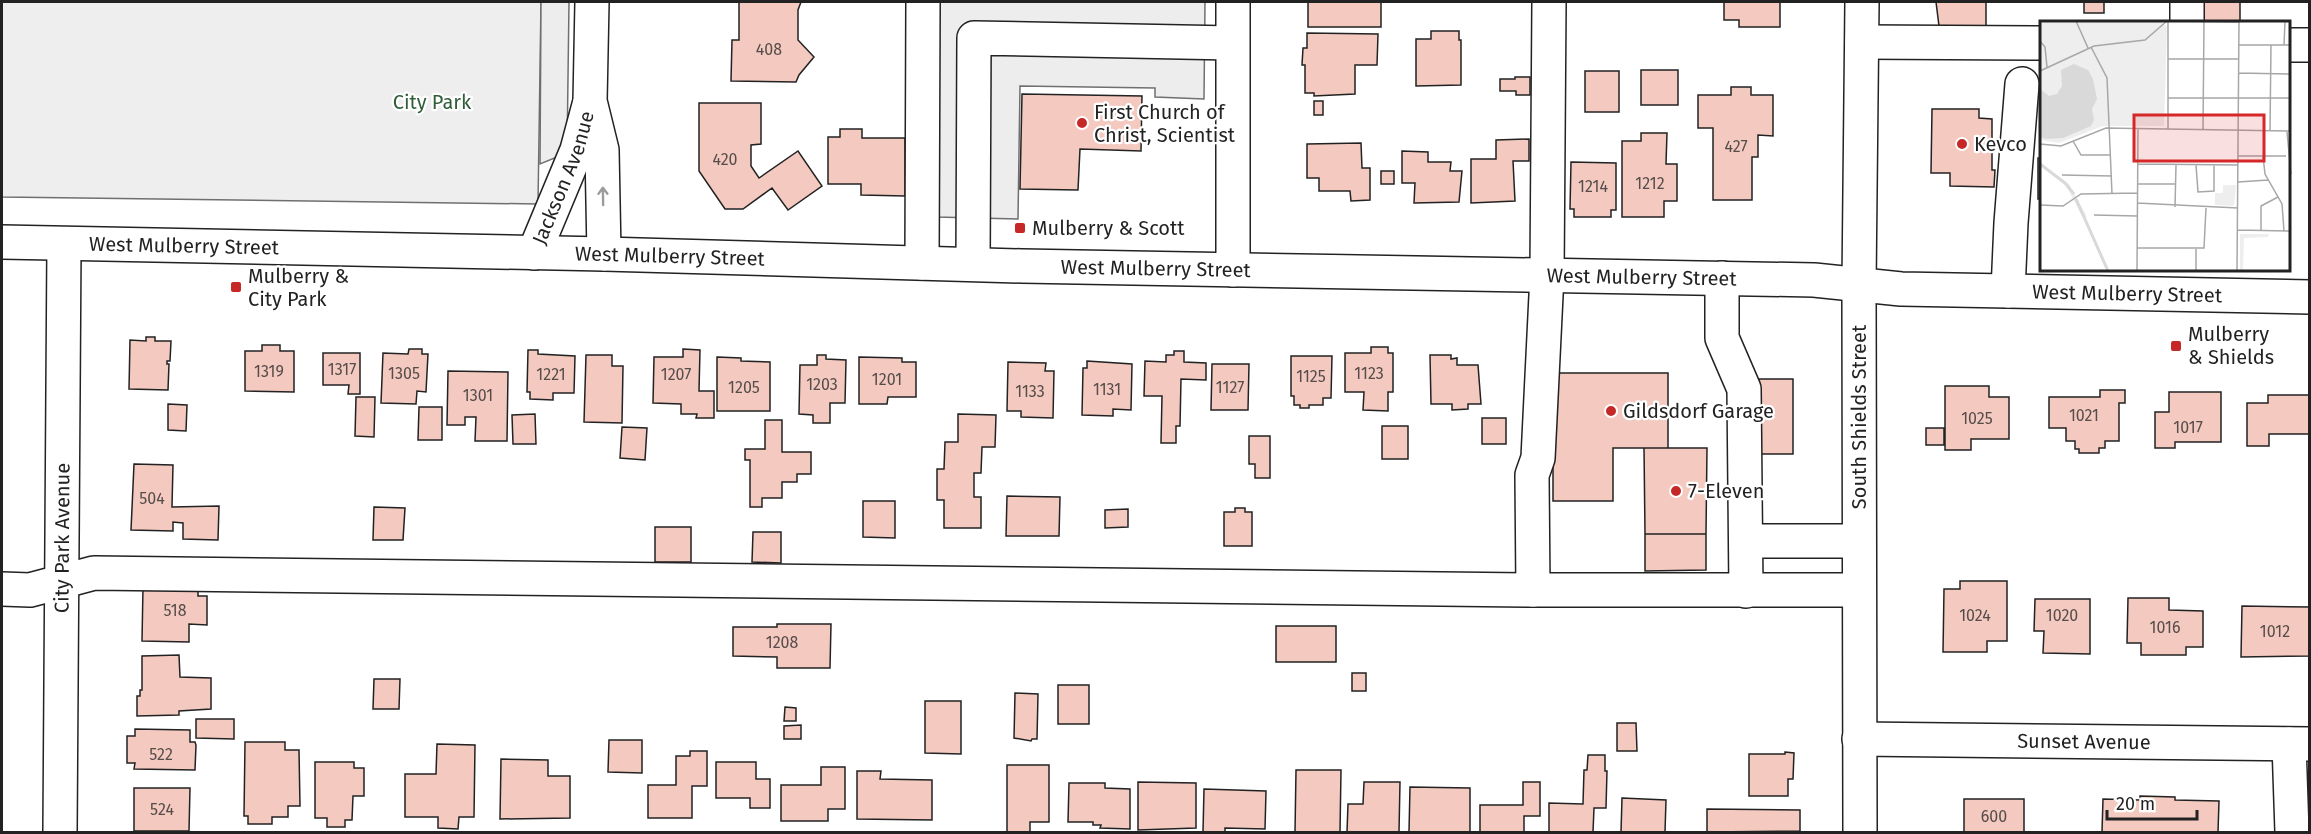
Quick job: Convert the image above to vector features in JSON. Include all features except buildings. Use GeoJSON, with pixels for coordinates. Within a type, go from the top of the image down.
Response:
{"type":"FeatureCollection","features":[{"type":"Feature","properties":{"kind":"main road","name":"Jackson Avenue"},"geometry":{"type":"LineString","coordinates":[[592,2],[591,101],[602,150],[604,254]]}},
{"type":"Feature","properties":{"kind":"main road"},"geometry":{"type":"LineString","coordinates":[[922,263],[923,2]]}},
{"type":"Feature","properties":{"kind":"main road"},"geometry":{"type":"LineString","coordinates":[[1233,2],[1233,270]]}},
{"type":"Feature","properties":{"kind":"main road"},"geometry":{"type":"LineString","coordinates":[[1533,590],[1532,475],[1538,458],[1547,275],[1549,2]]}},
{"type":"Feature","properties":{"kind":"main road","name":"South Shields Street"},"geometry":{"type":"LineString","coordinates":[[1860,832],[1858,541],[1862,2]]}},
{"type":"Feature","properties":{"kind":"main road"},"geometry":{"type":"LineString","coordinates":[[2187,2],[2187,21]]}},
{"type":"Feature","properties":{"kind":"main road"},"geometry":{"type":"LineString","coordinates":[[973,264],[974,38],[1232,43]]}},
{"type":"Feature","properties":{"kind":"main road"},"geometry":{"type":"LineString","coordinates":[[1862,42],[2040,43]]}},
{"type":"Feature","properties":{"kind":"main road"},"geometry":{"type":"LineString","coordinates":[[2290,45],[2310,45]]}},
{"type":"Feature","properties":{"kind":"main road"},"geometry":{"type":"LineString","coordinates":[[2008,291],[2022,84]]}},
{"type":"Feature","properties":{"kind":"main road","name":"Jackson Avenue"},"geometry":{"type":"LineString","coordinates":[[534,253],[577,150],[591,101]]}},
{"type":"Feature","properties":{"kind":"main road","name":"West Mulberry Street"},"geometry":{"type":"LineString","coordinates":[[2,243],[604,254],[1233,270],[1814,280],[1901,290],[2310,297]]}},
{"type":"Feature","properties":{"kind":"main road","name":"City Park Avenue"},"geometry":{"type":"LineString","coordinates":[[60,832],[64,244]]}},
{"type":"Feature","properties":{"kind":"main road"},"geometry":{"type":"LineString","coordinates":[[1722,278],[1722,338],[1744,389],[1746,591]]}},
{"type":"Feature","properties":{"kind":"main road"},"geometry":{"type":"LineString","coordinates":[[1746,541],[1858,541]]}},
{"type":"Feature","properties":{"kind":"main road"},"geometry":{"type":"LineString","coordinates":[[2,590],[30,590],[94,573],[1533,590],[1858,590]]}},
{"type":"Feature","properties":{"kind":"main road","name":"Sunset Avenue"},"geometry":{"type":"LineString","coordinates":[[1859,739],[2300,744]]}},
{"type":"Feature","properties":{"kind":"main road"},"geometry":{"type":"LineString","coordinates":[[2292,832],[2300,744]]}},
{"type":"Feature","properties":{"kind":"green space","name":"City Park"},"geometry":{"type":"Polygon","coordinates":[[[2,2],[541,2],[538,204],[2,197],[2,2]]]}},
{"type":"Feature","properties":{"kind":"shaded area"},"geometry":{"type":"Polygon","coordinates":[[[541,2],[569,2],[567,153],[540,164],[541,2]]]}},
{"type":"Feature","properties":{"kind":"shaded area"},"geometry":{"type":"Polygon","coordinates":[[[938,2],[1205,2],[1204,99],[1155,97],[1155,88],[1020,86],[1018,219],[936,217],[938,2]]]}},
{"type":"Feature","properties":{"kind":"place","name":"First Church of Christ, Scientist"},"geometry":{"type":"Point","coordinates":[1082,123]}},
{"type":"Feature","properties":{"kind":"place","name":"Kevco"},"geometry":{"type":"Point","coordinates":[1962,144]}},
{"type":"Feature","properties":{"kind":"place","name":"Mulberry & Scott"},"geometry":{"type":"Point","coordinates":[1020,228]}},
{"type":"Feature","properties":{"kind":"place","name":"Mulberry & City Park"},"geometry":{"type":"Point","coordinates":[236,287]}},
{"type":"Feature","properties":{"kind":"place","name":"Mulberry & Shields"},"geometry":{"type":"Point","coordinates":[2176,346]}},
{"type":"Feature","properties":{"kind":"place","name":"Gildsdorf Garage"},"geometry":{"type":"Point","coordinates":[1611,411]}},
{"type":"Feature","properties":{"kind":"place","name":"7-Eleven"},"geometry":{"type":"Point","coordinates":[1676,491]}}]}
